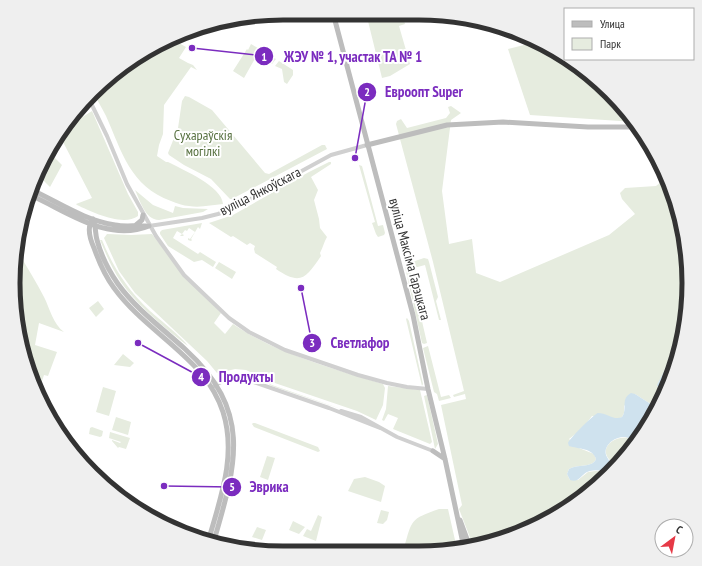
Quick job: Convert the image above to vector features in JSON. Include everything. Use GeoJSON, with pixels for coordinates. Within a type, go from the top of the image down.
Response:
{"type":"FeatureCollection","features":[{"type":"Feature","properties":{"kind":"main road","name":"вуліца Максіма Гарэцкага"},"geometry":{"type":"LineString","coordinates":[[335,20],[413,315],[463,542]]}},
{"type":"Feature","properties":{"kind":"main road"},"geometry":{"type":"LineString","coordinates":[[367,145],[447,125],[503,122],[588,127],[631,127]]}},
{"type":"Feature","properties":{"kind":"main road"},"geometry":{"type":"LineString","coordinates":[[36,192],[73,212],[93,220],[116,225],[149,226]]}},
{"type":"Feature","properties":{"kind":"main road"},"geometry":{"type":"LineString","coordinates":[[34,197],[92,226],[120,230],[139,230],[149,226]]}},
{"type":"Feature","properties":{"kind":"main road"},"geometry":{"type":"LineString","coordinates":[[136,225],[142,220],[143,215]]}},
{"type":"Feature","properties":{"kind":"main road"},"geometry":{"type":"LineString","coordinates":[[93,220],[89,234],[102,268],[114,287],[132,308],[196,367],[214,386],[225,402],[233,432],[234,451],[230,483],[215,537]]}},
{"type":"Feature","properties":{"kind":"main road"},"geometry":{"type":"LineString","coordinates":[[92,226],[107,266],[122,290],[139,308],[195,358],[209,374],[214,386],[224,417],[229,451],[225,481],[210,535]]}},
{"type":"Feature","properties":{"kind":"main road"},"geometry":{"type":"LineString","coordinates":[[97,241],[98,235],[105,229]]}},
{"type":"Feature","properties":{"kind":"main road"},"geometry":{"type":"LineString","coordinates":[[432,451],[438,449],[441,443]]}},
{"type":"Feature","properties":{"kind":"main road"},"geometry":{"type":"LineString","coordinates":[[432,451],[445,459]]}},
{"type":"Feature","properties":{"kind":"main road","name":"вуліца Максіма Гарэцкага"},"geometry":{"type":"LineString","coordinates":[[456,513],[468,541]]}},
{"type":"Feature","properties":{"kind":"street"},"geometry":{"type":"LineString","coordinates":[[91,103],[107,136],[127,184],[149,226],[184,275],[229,318],[261,339],[285,350],[358,375],[407,387],[428,389]]}},
{"type":"Feature","properties":{"kind":"street","name":"вуліца Янкоўскага"},"geometry":{"type":"LineString","coordinates":[[149,226],[202,218],[232,209],[331,155],[367,145]]}},
{"type":"Feature","properties":{"kind":"street"},"geometry":{"type":"LineString","coordinates":[[156,236],[158,228],[164,224]]}},
{"type":"Feature","properties":{"kind":"street"},"geometry":{"type":"LineString","coordinates":[[214,386],[231,378],[245,379],[329,408],[361,417],[400,439],[432,451]]}},
{"type":"Feature","properties":{"kind":"green space"},"geometry":{"type":"Polygon","coordinates":[[[368,20],[404,20],[405,24],[399,26],[410,64],[390,76],[382,78],[368,20]]]}},
{"type":"Feature","properties":{"kind":"green space"},"geometry":{"type":"Polygon","coordinates":[[[177,42],[186,47],[179,58],[193,65],[197,70],[191,67],[164,105],[163,134],[157,156],[201,179],[216,191],[221,197],[223,204],[202,207],[184,206],[157,195],[137,177],[129,166],[96,98],[110,85],[137,64],[167,47],[177,42]]]}},
{"type":"Feature","properties":{"kind":"green space"},"geometry":{"type":"Polygon","coordinates":[[[251,44],[276,59],[272,64],[257,55],[244,78],[233,71],[251,44]]]}},
{"type":"Feature","properties":{"kind":"green space"},"geometry":{"type":"Polygon","coordinates":[[[528,44],[551,55],[579,74],[592,85],[627,121],[530,115],[508,49],[528,44]]]}},
{"type":"Feature","properties":{"kind":"green space"},"geometry":{"type":"Polygon","coordinates":[[[279,61],[293,70],[293,75],[287,84],[284,82],[282,69],[275,66],[279,61]]]}},
{"type":"Feature","properties":{"kind":"green space","name":"Сухараўскія могілкі"},"geometry":{"type":"Polygon","coordinates":[[[185,96],[212,110],[265,173],[269,174],[322,145],[325,145],[327,149],[230,199],[211,179],[184,165],[168,153],[178,128],[182,101],[185,96]]]}},
{"type":"Feature","properties":{"kind":"green space"},"geometry":{"type":"Polygon","coordinates":[[[451,106],[461,113],[451,120],[442,191],[449,244],[472,239],[476,273],[500,282],[609,235],[635,214],[622,199],[620,193],[625,188],[656,186],[662,181],[668,198],[677,232],[680,249],[682,283],[680,317],[673,351],[668,368],[665,368],[662,378],[658,383],[660,389],[652,405],[635,394],[624,406],[624,413],[622,417],[618,419],[592,416],[582,429],[569,439],[579,448],[594,454],[596,459],[592,464],[569,469],[567,474],[570,480],[578,480],[588,472],[604,470],[579,492],[550,511],[520,526],[471,541],[459,509],[462,505],[441,405],[466,399],[465,394],[454,397],[453,395],[464,391],[433,262],[396,124],[397,121],[401,119],[407,128],[446,118],[450,113],[448,107],[451,106]]]}},
{"type":"Feature","properties":{"kind":"green space"},"geometry":{"type":"Polygon","coordinates":[[[92,111],[128,194],[138,212],[138,216],[132,219],[116,219],[91,211],[76,204],[92,198],[62,140],[75,122],[92,111]]]}},
{"type":"Feature","properties":{"kind":"green space"},"geometry":{"type":"Polygon","coordinates":[[[53,156],[62,165],[50,187],[42,179],[53,156]]]}},
{"type":"Feature","properties":{"kind":"green space"},"geometry":{"type":"Polygon","coordinates":[[[331,162],[331,164],[311,177],[318,190],[314,200],[320,228],[327,237],[320,253],[321,256],[311,270],[302,277],[291,277],[284,274],[276,269],[277,267],[255,253],[255,246],[250,243],[247,245],[233,236],[231,237],[209,223],[233,215],[331,162]]]}},
{"type":"Feature","properties":{"kind":"green space"},"geometry":{"type":"Polygon","coordinates":[[[359,165],[362,166],[378,226],[383,225],[385,233],[384,235],[378,237],[372,223],[375,222],[359,165]]]}},
{"type":"Feature","properties":{"kind":"green space"},"geometry":{"type":"Polygon","coordinates":[[[135,190],[153,205],[173,213],[175,206],[183,208],[208,209],[203,212],[159,220],[154,219],[150,217],[144,209],[135,190]]]}},
{"type":"Feature","properties":{"kind":"green space"},"geometry":{"type":"Polygon","coordinates":[[[202,223],[200,229],[198,227],[191,241],[188,240],[188,238],[190,239],[195,232],[189,228],[182,234],[177,231],[173,238],[198,254],[200,252],[216,262],[213,267],[202,260],[194,262],[168,246],[160,234],[162,230],[202,223]]]}},
{"type":"Feature","properties":{"kind":"green space"},"geometry":{"type":"Polygon","coordinates":[[[107,234],[152,234],[182,273],[221,313],[214,323],[225,334],[233,324],[250,335],[286,352],[324,366],[383,384],[385,388],[383,405],[376,420],[357,411],[269,381],[246,370],[235,369],[217,373],[207,361],[135,293],[119,271],[104,238],[107,234]]]}},
{"type":"Feature","properties":{"kind":"green space"},"geometry":{"type":"Polygon","coordinates":[[[100,240],[102,240],[111,260],[134,295],[188,346],[152,316],[127,290],[109,261],[100,240]]]}},
{"type":"Feature","properties":{"kind":"green space"},"geometry":{"type":"Polygon","coordinates":[[[21,258],[41,291],[54,321],[64,332],[39,323],[35,345],[57,352],[48,376],[44,375],[41,385],[34,368],[25,334],[22,317],[20,283],[21,258]]]}},
{"type":"Feature","properties":{"kind":"green space"},"geometry":{"type":"Polygon","coordinates":[[[424,258],[428,259],[429,262],[438,297],[436,301],[441,320],[439,320],[425,265],[410,269],[427,343],[424,344],[422,343],[405,267],[409,263],[424,258]]]}},
{"type":"Feature","properties":{"kind":"green space"},"geometry":{"type":"Polygon","coordinates":[[[219,262],[236,272],[232,279],[215,268],[219,262]]]}},
{"type":"Feature","properties":{"kind":"green space"},"geometry":{"type":"Polygon","coordinates":[[[98,301],[104,309],[96,317],[89,308],[98,301]]]}},
{"type":"Feature","properties":{"kind":"green space"},"geometry":{"type":"Polygon","coordinates":[[[407,318],[409,321],[423,384],[422,386],[406,319],[407,318]]]}},
{"type":"Feature","properties":{"kind":"green space"},"geometry":{"type":"Polygon","coordinates":[[[428,346],[441,397],[449,395],[451,398],[439,401],[437,394],[434,392],[423,348],[428,346]]]}},
{"type":"Feature","properties":{"kind":"green space"},"geometry":{"type":"Polygon","coordinates":[[[123,354],[134,363],[130,367],[114,365],[123,354]]]}},
{"type":"Feature","properties":{"kind":"green space"},"geometry":{"type":"Polygon","coordinates":[[[257,377],[272,385],[347,411],[272,386],[257,377]]]}},
{"type":"Feature","properties":{"kind":"green space"},"geometry":{"type":"Polygon","coordinates":[[[388,386],[420,390],[432,442],[430,444],[393,429],[398,418],[388,414],[384,421],[382,420],[386,409],[388,386]]]}},
{"type":"Feature","properties":{"kind":"green space"},"geometry":{"type":"Polygon","coordinates":[[[103,387],[116,391],[109,416],[96,412],[103,387]]]}},
{"type":"Feature","properties":{"kind":"green space"},"geometry":{"type":"Polygon","coordinates":[[[427,395],[438,444],[435,449],[424,396],[427,395]]]}},
{"type":"Feature","properties":{"kind":"green space"},"geometry":{"type":"Polygon","coordinates":[[[116,417],[131,422],[128,435],[112,430],[116,417]]]}},
{"type":"Feature","properties":{"kind":"green space"},"geometry":{"type":"Polygon","coordinates":[[[253,423],[318,447],[320,451],[318,452],[254,427],[252,424],[253,423]]]}},
{"type":"Feature","properties":{"kind":"green space"},"geometry":{"type":"Polygon","coordinates":[[[92,427],[103,431],[102,436],[100,437],[89,434],[90,428],[92,427]]]}},
{"type":"Feature","properties":{"kind":"green space"},"geometry":{"type":"Polygon","coordinates":[[[110,432],[130,438],[126,449],[118,448],[112,440],[121,442],[109,438],[110,432]]]}},
{"type":"Feature","properties":{"kind":"green space"},"geometry":{"type":"Polygon","coordinates":[[[618,439],[631,439],[628,443],[612,462],[606,452],[606,448],[609,444],[618,439]]]}},
{"type":"Feature","properties":{"kind":"green space"},"geometry":{"type":"Polygon","coordinates":[[[267,456],[275,458],[268,480],[260,477],[267,456]]]}},
{"type":"Feature","properties":{"kind":"green space"},"geometry":{"type":"Polygon","coordinates":[[[365,477],[385,486],[381,502],[348,491],[354,479],[365,477]]]}},
{"type":"Feature","properties":{"kind":"green space"},"geometry":{"type":"Polygon","coordinates":[[[439,509],[448,509],[456,544],[405,546],[411,526],[417,518],[439,509]]]}},
{"type":"Feature","properties":{"kind":"green space"},"geometry":{"type":"Polygon","coordinates":[[[381,510],[389,512],[387,520],[383,524],[377,523],[381,510]]]}},
{"type":"Feature","properties":{"kind":"green space"},"geometry":{"type":"Polygon","coordinates":[[[318,515],[322,517],[316,541],[303,536],[307,529],[311,531],[318,515]]]}},
{"type":"Feature","properties":{"kind":"green space"},"geometry":{"type":"Polygon","coordinates":[[[293,521],[305,527],[299,534],[289,530],[293,521]]]}},
{"type":"Feature","properties":{"kind":"green space"},"geometry":{"type":"Polygon","coordinates":[[[257,527],[266,530],[262,540],[252,537],[257,527]]]}},
{"type":"Feature","properties":{"kind":"green space"},"geometry":{"type":"Polygon","coordinates":[[[369,544],[390,546],[360,546],[369,544]]]}},
{"type":"Feature","properties":{"kind":"water"},"geometry":{"type":"Polygon","coordinates":[[[668,367],[660,389],[657,385],[668,367]]]}},
{"type":"Feature","properties":{"kind":"water"},"geometry":{"type":"Polygon","coordinates":[[[631,393],[635,394],[652,405],[638,429],[631,439],[621,437],[610,442],[606,451],[607,458],[611,462],[604,470],[590,471],[585,473],[578,480],[570,480],[567,474],[569,469],[592,464],[596,459],[589,451],[569,446],[569,441],[587,421],[598,413],[616,418],[622,417],[624,414],[625,401],[631,393]]]}},
{"type":"Feature","properties":{"kind":"place","name":"ЖЭУ № 1, участак ТА № 1"},"geometry":{"type":"Point","coordinates":[192,48]}},
{"type":"Feature","properties":{"kind":"place","name":"Евроопт Super"},"geometry":{"type":"Point","coordinates":[355,158]}},
{"type":"Feature","properties":{"kind":"place","name":"Светлафор"},"geometry":{"type":"Point","coordinates":[301,288]}},
{"type":"Feature","properties":{"kind":"place","name":"Продукты"},"geometry":{"type":"Point","coordinates":[138,343]}},
{"type":"Feature","properties":{"kind":"place","name":"Эврика"},"geometry":{"type":"Point","coordinates":[164,486]}}]}
